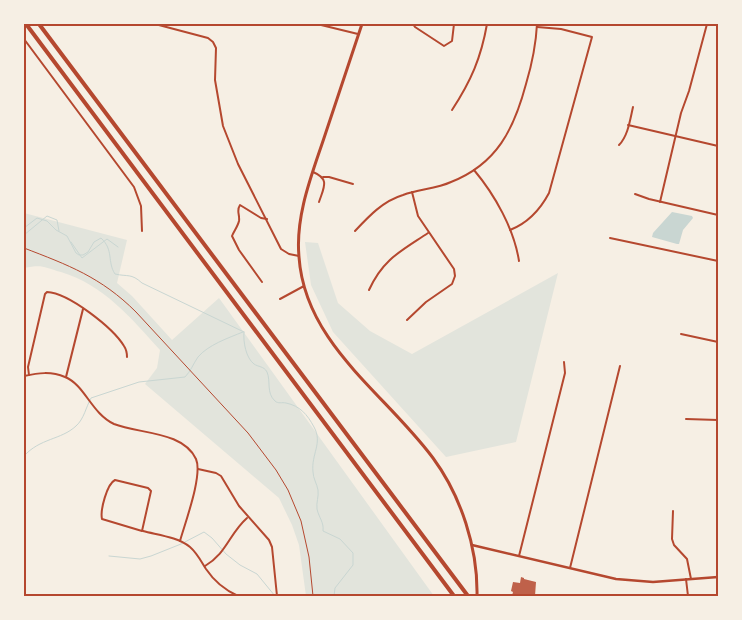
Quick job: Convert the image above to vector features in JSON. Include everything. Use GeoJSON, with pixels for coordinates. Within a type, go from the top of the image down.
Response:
{"type":"FeatureCollection","features":[{"type":"Feature","properties":{"kind":"highway"},"geometry":{"type":"LineString","coordinates":[[26,24],[454,596]]}},
{"type":"Feature","properties":{"kind":"highway"},"geometry":{"type":"LineString","coordinates":[[39,24],[468,596]]}},
{"type":"Feature","properties":{"kind":"main road"},"geometry":{"type":"LineString","coordinates":[[362,24],[313,172],[300,221],[299,256],[304,286],[312,308],[331,342],[438,465],[460,508],[471,545],[477,580],[477,596]]}},
{"type":"Feature","properties":{"kind":"street"},"geometry":{"type":"LineString","coordinates":[[155,24],[208,38],[215,44],[215,80],[223,126],[238,164],[281,249],[289,254],[299,256]]}},
{"type":"Feature","properties":{"kind":"street"},"geometry":{"type":"LineString","coordinates":[[176,29],[177,24]]}},
{"type":"Feature","properties":{"kind":"street"},"geometry":{"type":"LineString","coordinates":[[317,24],[358,34]]}},
{"type":"Feature","properties":{"kind":"street"},"geometry":{"type":"LineString","coordinates":[[413,24],[415,28],[444,46],[452,41],[454,24]]}},
{"type":"Feature","properties":{"kind":"street"},"geometry":{"type":"LineString","coordinates":[[452,110],[467,87],[476,67],[484,42],[486,24]]}},
{"type":"Feature","properties":{"kind":"street"},"geometry":{"type":"LineString","coordinates":[[660,202],[681,113],[689,91],[707,24]]}},
{"type":"Feature","properties":{"kind":"street"},"geometry":{"type":"LineString","coordinates":[[355,231],[382,205],[412,192],[444,185],[474,170],[499,148],[515,120],[532,63],[537,26],[592,37],[549,193],[535,214],[510,230]]}},
{"type":"Feature","properties":{"kind":"street"},"geometry":{"type":"LineString","coordinates":[[24,39],[134,187],[141,206],[142,232]]}},
{"type":"Feature","properties":{"kind":"street"},"geometry":{"type":"LineString","coordinates":[[619,145],[624,140],[634,107]]}},
{"type":"Feature","properties":{"kind":"street"},"geometry":{"type":"LineString","coordinates":[[628,125],[718,146]]}},
{"type":"Feature","properties":{"kind":"street"},"geometry":{"type":"LineString","coordinates":[[474,170],[486,186],[510,230],[519,261]]}},
{"type":"Feature","properties":{"kind":"street"},"geometry":{"type":"LineString","coordinates":[[313,172],[323,177],[353,184]]}},
{"type":"Feature","properties":{"kind":"street"},"geometry":{"type":"LineString","coordinates":[[319,202],[325,186],[323,177]]}},
{"type":"Feature","properties":{"kind":"street"},"geometry":{"type":"LineString","coordinates":[[407,320],[426,302],[449,287],[454,279],[454,270],[418,216],[412,192]]}},
{"type":"Feature","properties":{"kind":"street"},"geometry":{"type":"LineString","coordinates":[[635,194],[660,202],[718,215]]}},
{"type":"Feature","properties":{"kind":"street"},"geometry":{"type":"LineString","coordinates":[[262,282],[239,250],[232,236],[238,224],[238,208],[240,205],[261,218],[267,219]]}},
{"type":"Feature","properties":{"kind":"street"},"geometry":{"type":"LineString","coordinates":[[369,290],[377,273],[386,262],[428,233]]}},
{"type":"Feature","properties":{"kind":"street"},"geometry":{"type":"LineString","coordinates":[[610,238],[718,261]]}},
{"type":"Feature","properties":{"kind":"street"},"geometry":{"type":"LineString","coordinates":[[280,299],[304,286]]}},
{"type":"Feature","properties":{"kind":"street"},"geometry":{"type":"LineString","coordinates":[[28,375],[28,367],[45,294],[48,292],[83,308],[113,333],[125,347],[128,357]]}},
{"type":"Feature","properties":{"kind":"street"},"geometry":{"type":"LineString","coordinates":[[66,377],[83,308]]}},
{"type":"Feature","properties":{"kind":"street"},"geometry":{"type":"LineString","coordinates":[[681,334],[718,342]]}},
{"type":"Feature","properties":{"kind":"street"},"geometry":{"type":"LineString","coordinates":[[519,556],[566,373],[564,362]]}},
{"type":"Feature","properties":{"kind":"street"},"geometry":{"type":"LineString","coordinates":[[570,568],[620,366]]}},
{"type":"Feature","properties":{"kind":"street"},"geometry":{"type":"LineString","coordinates":[[24,376],[48,372],[66,377],[77,385],[97,412],[107,420],[120,426],[177,440],[194,455],[198,469],[180,541]]}},
{"type":"Feature","properties":{"kind":"street"},"geometry":{"type":"LineString","coordinates":[[686,419],[718,420]]}},
{"type":"Feature","properties":{"kind":"street"},"geometry":{"type":"LineString","coordinates":[[198,469],[218,474],[248,517],[271,543],[278,596]]}},
{"type":"Feature","properties":{"kind":"street"},"geometry":{"type":"LineString","coordinates":[[142,531],[151,494],[150,489],[118,481],[111,482],[101,513],[102,519],[142,531],[180,541],[195,552],[221,586],[238,596]]}},
{"type":"Feature","properties":{"kind":"street"},"geometry":{"type":"LineString","coordinates":[[673,511],[672,539],[674,545],[687,559],[691,579]]}},
{"type":"Feature","properties":{"kind":"street"},"geometry":{"type":"LineString","coordinates":[[205,566],[221,553],[233,532],[248,517]]}},
{"type":"Feature","properties":{"kind":"street"},"geometry":{"type":"LineString","coordinates":[[471,545],[616,579],[639,582],[718,577]]}},
{"type":"Feature","properties":{"kind":"street"},"geometry":{"type":"LineString","coordinates":[[686,579],[688,596]]}},
{"type":"Feature","properties":{"kind":"path"},"geometry":{"type":"LineString","coordinates":[[24,248],[83,272],[117,294],[136,312],[257,443],[283,480],[298,512],[309,556],[313,596]]}},
{"type":"Feature","properties":{"kind":"shaded area"},"geometry":{"type":"Polygon","coordinates":[[[672,212],[692,216],[693,218],[683,230],[679,244],[652,237],[653,233],[672,212]]]}},
{"type":"Feature","properties":{"kind":"shaded area"},"geometry":{"type":"Polygon","coordinates":[[[24,213],[127,240],[117,283],[132,296],[172,340],[219,298],[434,596],[306,596],[299,545],[279,498],[145,384],[157,368],[160,350],[116,304],[91,285],[61,272],[35,266],[24,268],[24,213]]]}},
{"type":"Feature","properties":{"kind":"shaded area"},"geometry":{"type":"Polygon","coordinates":[[[305,242],[318,243],[338,303],[370,331],[412,354],[558,273],[516,442],[446,457],[333,332],[311,285],[305,242]]]}},
{"type":"Feature","properties":{"kind":"building"},"geometry":{"type":"Polygon","coordinates":[[[521,577],[536,582],[535,596],[512,596],[513,582],[520,583],[521,577]]]}},
{"type":"Feature","properties":{"kind":"waterway"},"geometry":{"type":"LineString","coordinates":[[24,235],[47,216],[57,220],[59,231]]}},
{"type":"Feature","properties":{"kind":"waterway"},"geometry":{"type":"LineString","coordinates":[[24,228],[37,218],[47,221],[56,230],[67,236],[79,255],[88,252],[94,242],[101,238],[108,247],[111,265],[115,274],[135,278],[244,332]]}},
{"type":"Feature","properties":{"kind":"waterway"},"geometry":{"type":"LineString","coordinates":[[71,242],[82,258],[107,239],[118,247]]}},
{"type":"Feature","properties":{"kind":"waterway"},"geometry":{"type":"LineString","coordinates":[[24,456],[30,450],[70,431],[76,426],[91,398],[139,382],[185,377],[198,357],[207,349],[243,332]]}},
{"type":"Feature","properties":{"kind":"waterway"},"geometry":{"type":"LineString","coordinates":[[244,332],[247,354],[254,364],[266,370],[272,398],[277,402],[291,404],[299,408],[309,418],[314,427],[317,444],[313,472],[318,490],[317,509],[323,531],[340,539],[353,553],[353,565],[335,588],[334,596]]}},
{"type":"Feature","properties":{"kind":"waterway"},"geometry":{"type":"LineString","coordinates":[[109,556],[140,559],[181,544],[204,532],[226,554],[240,565],[257,574],[275,596]]}}]}
